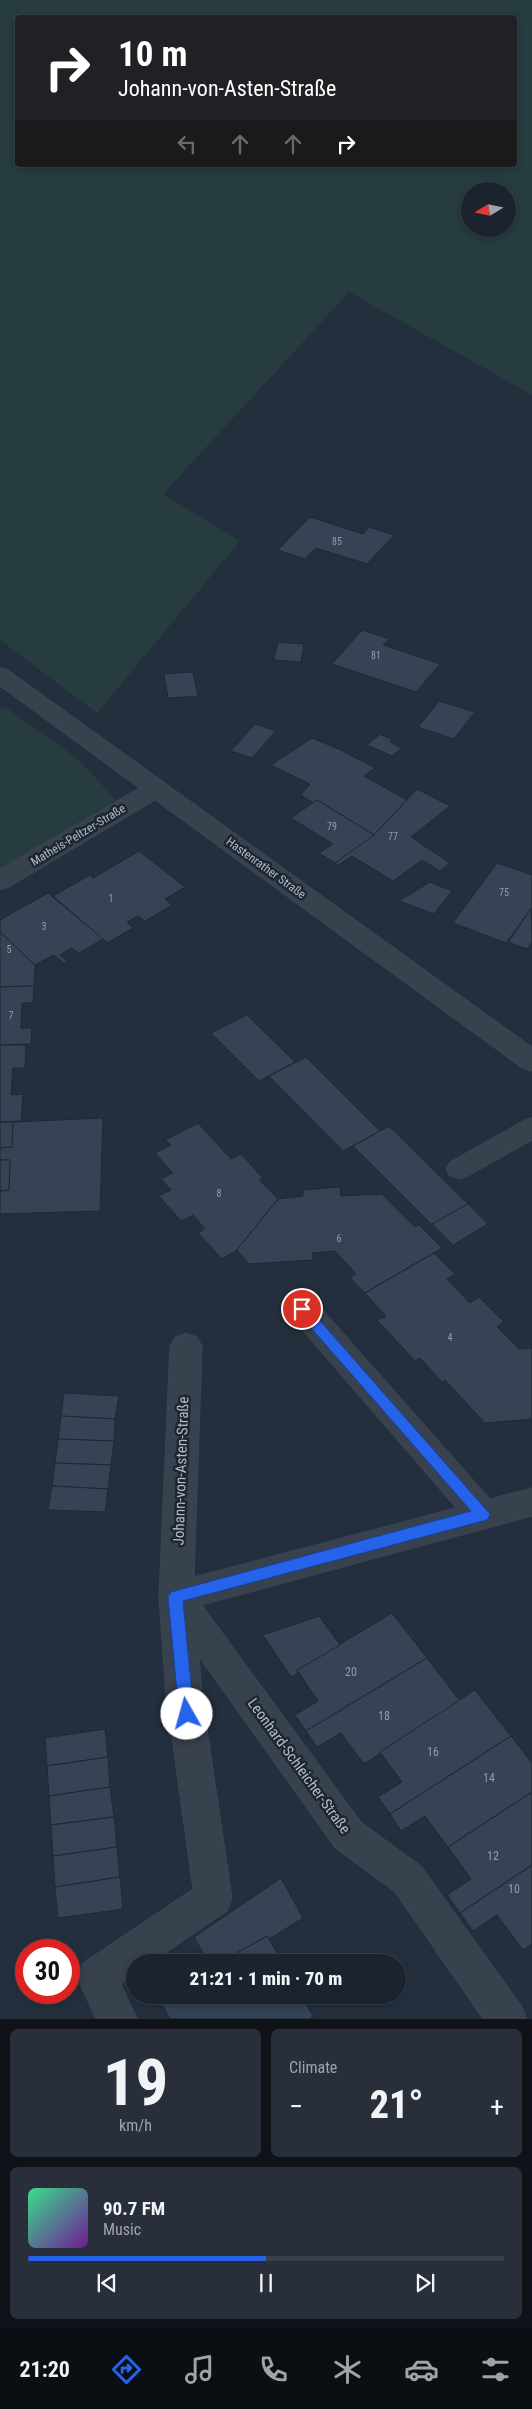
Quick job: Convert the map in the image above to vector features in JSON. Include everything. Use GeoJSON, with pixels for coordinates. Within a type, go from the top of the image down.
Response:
{"type":"FeatureCollection","features":[{"type":"Feature","properties":{"kind":"street","name":"Hastenrather Straße"},"geometry":{"type":"LineString","coordinates":[[0,675],[532,1061]]}},
{"type":"Feature","properties":{"kind":"street","name":"Matheis-Peltzer-Straße"},"geometry":{"type":"LineString","coordinates":[[0,881],[155,789]]}},
{"type":"Feature","properties":{"kind":"street"},"geometry":{"type":"LineString","coordinates":[[302,1309],[483,1514]]}},
{"type":"Feature","properties":{"kind":"street","name":"Johann-von-Asten-Straße"},"geometry":{"type":"LineString","coordinates":[[118,2019],[97,1977],[214,1898],[184,1695],[176,1597],[186,1346]]}},
{"type":"Feature","properties":{"kind":"street"},"geometry":{"type":"LineString","coordinates":[[176,1597],[532,1502]]}},
{"type":"Feature","properties":{"kind":"street","name":"Leonhard-Schleicher-Straße"},"geometry":{"type":"LineString","coordinates":[[176,1597],[348,1835],[408,1879],[508,2019]]}},
{"type":"Feature","properties":{"kind":"lane"},"geometry":{"type":"LineString","coordinates":[[459,1169],[532,1128]]}},
{"type":"Feature","properties":{"kind":"green space"},"geometry":{"type":"Polygon","coordinates":[[[0,0],[532,0],[532,395],[349,292],[163,494],[240,541],[97,713],[0,640],[0,0]]]}},
{"type":"Feature","properties":{"kind":"green space"},"geometry":{"type":"Polygon","coordinates":[[[5,707],[78,759],[116,800],[0,870],[0,709],[5,707]]]}},
{"type":"Feature","properties":{"kind":"building"},"geometry":{"type":"Polygon","coordinates":[[[310,517],[363,534],[369,527],[394,535],[367,564],[316,548],[305,559],[278,550],[310,517]]]}},
{"type":"Feature","properties":{"kind":"building"},"geometry":{"type":"Polygon","coordinates":[[[362,630],[390,639],[383,645],[440,664],[416,692],[332,664],[362,630]]]}},
{"type":"Feature","properties":{"kind":"building"},"geometry":{"type":"Polygon","coordinates":[[[278,642],[304,644],[301,662],[274,660],[278,642]]]}},
{"type":"Feature","properties":{"kind":"building"},"geometry":{"type":"Polygon","coordinates":[[[193,672],[198,696],[168,698],[164,674],[193,672]]]}},
{"type":"Feature","properties":{"kind":"building"},"geometry":{"type":"Polygon","coordinates":[[[439,701],[475,712],[454,739],[418,727],[439,701]]]}},
{"type":"Feature","properties":{"kind":"building"},"geometry":{"type":"Polygon","coordinates":[[[255,724],[276,731],[252,758],[231,751],[255,724]]]}},
{"type":"Feature","properties":{"kind":"building"},"geometry":{"type":"Polygon","coordinates":[[[380,734],[393,740],[390,742],[402,748],[392,756],[367,745],[380,734]]]}},
{"type":"Feature","properties":{"kind":"building"},"geometry":{"type":"Polygon","coordinates":[[[312,738],[343,751],[375,768],[364,776],[407,800],[374,835],[317,800],[313,803],[301,795],[310,784],[271,765],[312,738]]]}},
{"type":"Feature","properties":{"kind":"building"},"geometry":{"type":"Polygon","coordinates":[[[417,789],[450,806],[411,837],[450,863],[440,871],[422,860],[393,881],[352,856],[338,865],[335,863],[379,830],[417,789]]]}},
{"type":"Feature","properties":{"kind":"building"},"geometry":{"type":"Polygon","coordinates":[[[317,800],[374,835],[335,863],[319,853],[333,844],[291,818],[317,800]]]}},
{"type":"Feature","properties":{"kind":"building"},"geometry":{"type":"Polygon","coordinates":[[[139,851],[185,887],[165,899],[172,905],[145,921],[138,916],[127,922],[133,928],[107,943],[53,896],[90,875],[93,878],[139,851]]]}},
{"type":"Feature","properties":{"kind":"building"},"geometry":{"type":"Polygon","coordinates":[[[497,863],[532,875],[532,908],[506,943],[453,923],[497,863]]]}},
{"type":"Feature","properties":{"kind":"building"},"geometry":{"type":"Polygon","coordinates":[[[430,882],[452,891],[434,914],[399,901],[430,882]]]}},
{"type":"Feature","properties":{"kind":"building"},"geometry":{"type":"Polygon","coordinates":[[[48,893],[103,939],[79,953],[71,948],[60,955],[67,960],[64,963],[54,955],[35,965],[0,932],[0,920],[48,893]]]}},
{"type":"Feature","properties":{"kind":"building"},"geometry":{"type":"Polygon","coordinates":[[[531,909],[532,942],[527,949],[508,942],[531,909]]]}},
{"type":"Feature","properties":{"kind":"building"},"geometry":{"type":"Polygon","coordinates":[[[0,932],[35,965],[34,986],[0,987],[0,932]]]}},
{"type":"Feature","properties":{"kind":"building"},"geometry":{"type":"Polygon","coordinates":[[[34,986],[33,1003],[22,1003],[21,1028],[32,1028],[31,1044],[0,1045],[0,987],[34,986]]]}},
{"type":"Feature","properties":{"kind":"building"},"geometry":{"type":"Polygon","coordinates":[[[247,1015],[295,1062],[259,1081],[211,1033],[247,1015]]]}},
{"type":"Feature","properties":{"kind":"building"},"geometry":{"type":"Polygon","coordinates":[[[0,1045],[26,1045],[25,1068],[13,1068],[11,1095],[23,1094],[21,1121],[0,1122],[0,1045]]]}},
{"type":"Feature","properties":{"kind":"building"},"geometry":{"type":"Polygon","coordinates":[[[306,1057],[380,1131],[343,1151],[269,1076],[306,1057]]]}},
{"type":"Feature","properties":{"kind":"building"},"geometry":{"type":"Polygon","coordinates":[[[103,1118],[100,1211],[0,1214],[0,1191],[9,1190],[10,1160],[0,1160],[0,1148],[12,1147],[13,1122],[103,1118]]]}},
{"type":"Feature","properties":{"kind":"building"},"geometry":{"type":"Polygon","coordinates":[[[0,1122],[13,1122],[12,1147],[0,1148],[0,1122]]]}},
{"type":"Feature","properties":{"kind":"building"},"geometry":{"type":"Polygon","coordinates":[[[198,1123],[231,1159],[241,1154],[263,1178],[259,1180],[278,1199],[237,1250],[222,1259],[198,1233],[205,1229],[193,1215],[181,1221],[159,1196],[171,1190],[161,1179],[173,1173],[155,1153],[171,1145],[165,1140],[198,1123]]]}},
{"type":"Feature","properties":{"kind":"building"},"geometry":{"type":"Polygon","coordinates":[[[389,1126],[468,1204],[432,1225],[353,1146],[389,1126]]]}},
{"type":"Feature","properties":{"kind":"building"},"geometry":{"type":"Polygon","coordinates":[[[0,1160],[10,1160],[9,1190],[0,1191],[0,1160]]]}},
{"type":"Feature","properties":{"kind":"building"},"geometry":{"type":"Polygon","coordinates":[[[340,1187],[341,1196],[382,1194],[415,1227],[419,1225],[442,1248],[365,1293],[350,1278],[356,1274],[335,1251],[312,1253],[313,1260],[249,1264],[237,1250],[278,1199],[303,1196],[303,1190],[340,1187]]]}},
{"type":"Feature","properties":{"kind":"building"},"geometry":{"type":"Polygon","coordinates":[[[468,1204],[488,1224],[453,1245],[432,1224],[468,1204]]]}},
{"type":"Feature","properties":{"kind":"building"},"geometry":{"type":"Polygon","coordinates":[[[434,1253],[455,1274],[447,1279],[470,1303],[479,1297],[504,1322],[497,1327],[519,1349],[532,1348],[532,1419],[485,1423],[445,1380],[442,1382],[420,1358],[415,1361],[377,1320],[386,1316],[365,1293],[434,1253]]]}},
{"type":"Feature","properties":{"kind":"building"},"geometry":{"type":"Polygon","coordinates":[[[64,1393],[119,1396],[115,1419],[61,1416],[64,1393]]]}},
{"type":"Feature","properties":{"kind":"building"},"geometry":{"type":"Polygon","coordinates":[[[61,1416],[115,1419],[114,1441],[58,1439],[61,1416]]]}},
{"type":"Feature","properties":{"kind":"building"},"geometry":{"type":"Polygon","coordinates":[[[58,1439],[114,1441],[111,1465],[55,1463],[58,1439]]]}},
{"type":"Feature","properties":{"kind":"building"},"geometry":{"type":"Polygon","coordinates":[[[55,1463],[111,1465],[108,1489],[52,1486],[55,1463]]]}},
{"type":"Feature","properties":{"kind":"building"},"geometry":{"type":"Polygon","coordinates":[[[52,1486],[108,1489],[105,1512],[48,1510],[52,1486]]]}},
{"type":"Feature","properties":{"kind":"building"},"geometry":{"type":"Polygon","coordinates":[[[392,1613],[427,1658],[306,1731],[295,1715],[318,1701],[297,1670],[392,1613]]]}},
{"type":"Feature","properties":{"kind":"building"},"geometry":{"type":"Polygon","coordinates":[[[319,1616],[340,1645],[297,1670],[298,1673],[291,1677],[263,1635],[319,1616]]]}},
{"type":"Feature","properties":{"kind":"building"},"geometry":{"type":"Polygon","coordinates":[[[427,1658],[460,1701],[364,1764],[341,1733],[317,1747],[306,1731],[427,1658]]]}},
{"type":"Feature","properties":{"kind":"building"},"geometry":{"type":"Polygon","coordinates":[[[475,1690],[511,1736],[390,1814],[378,1797],[402,1782],[380,1752],[475,1690]]]}},
{"type":"Feature","properties":{"kind":"building"},"geometry":{"type":"Polygon","coordinates":[[[105,1729],[108,1757],[47,1766],[45,1738],[105,1729]]]}},
{"type":"Feature","properties":{"kind":"building"},"geometry":{"type":"Polygon","coordinates":[[[511,1736],[532,1763],[532,1792],[448,1847],[425,1816],[401,1831],[390,1814],[511,1736]]]}},
{"type":"Feature","properties":{"kind":"building"},"geometry":{"type":"Polygon","coordinates":[[[108,1757],[110,1787],[49,1796],[47,1766],[108,1757]]]}},
{"type":"Feature","properties":{"kind":"building"},"geometry":{"type":"Polygon","coordinates":[[[110,1787],[114,1817],[51,1825],[49,1796],[110,1787]]]}},
{"type":"Feature","properties":{"kind":"building"},"geometry":{"type":"Polygon","coordinates":[[[532,1792],[532,1865],[460,1913],[447,1895],[471,1879],[448,1847],[532,1792]]]}},
{"type":"Feature","properties":{"kind":"building"},"geometry":{"type":"Polygon","coordinates":[[[114,1817],[117,1847],[53,1856],[51,1825],[114,1817]]]}},
{"type":"Feature","properties":{"kind":"building"},"geometry":{"type":"Polygon","coordinates":[[[117,1847],[120,1877],[55,1887],[53,1856],[117,1847]]]}},
{"type":"Feature","properties":{"kind":"building"},"geometry":{"type":"Polygon","coordinates":[[[532,1865],[532,1944],[523,1950],[497,1915],[473,1931],[460,1913],[532,1865]]]}},
{"type":"Feature","properties":{"kind":"building"},"geometry":{"type":"Polygon","coordinates":[[[120,1877],[123,1909],[58,1918],[55,1887],[120,1877]]]}},
{"type":"Feature","properties":{"kind":"building"},"geometry":{"type":"Polygon","coordinates":[[[281,1878],[303,1918],[269,1939],[267,1936],[235,1954],[204,1954],[194,1937],[281,1878]]]}},
{"type":"Feature","properties":{"kind":"building"},"geometry":{"type":"Polygon","coordinates":[[[267,1936],[278,1954],[235,1954],[267,1936]]]}},
{"type":"Feature","properties":{"kind":"building"},"geometry":{"type":"Polygon","coordinates":[[[162,2004],[306,2004],[313,2016],[309,2019],[170,2019],[162,2004]]]}},
{"type":"Feature","properties":{"kind":"route"},"geometry":{"type":"LineString","coordinates":[[187,1714],[176,1597],[483,1514],[302,1309]]}}]}
